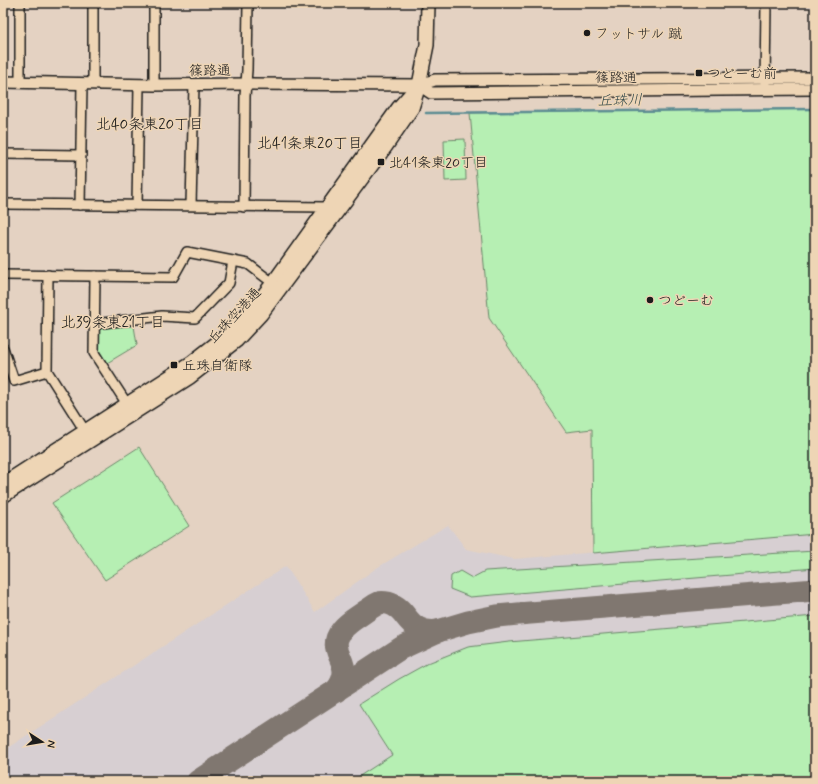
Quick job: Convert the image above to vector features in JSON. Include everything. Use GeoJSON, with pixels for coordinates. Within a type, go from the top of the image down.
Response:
{"type":"FeatureCollection","features":[{"type":"Feature","properties":{"kind":"main road","name":"丘珠空港通"},"geometry":{"type":"LineString","coordinates":[[3,484],[191,363],[223,338],[254,307],[386,146],[412,108],[419,85],[427,45],[428,3]]}},
{"type":"Feature","properties":{"kind":"main road","name":"丘珠空港通"},"geometry":{"type":"LineString","coordinates":[[3,496],[190,377],[236,341],[261,314],[332,210]]}},
{"type":"Feature","properties":{"kind":"street"},"geometry":{"type":"LineString","coordinates":[[20,3],[20,82]]}},
{"type":"Feature","properties":{"kind":"street"},"geometry":{"type":"LineString","coordinates":[[80,205],[81,155],[88,84],[93,3]]}},
{"type":"Feature","properties":{"kind":"street"},"geometry":{"type":"LineString","coordinates":[[154,3],[154,85]]}},
{"type":"Feature","properties":{"kind":"street"},"geometry":{"type":"LineString","coordinates":[[244,207],[248,3]]}},
{"type":"Feature","properties":{"kind":"street"},"geometry":{"type":"LineString","coordinates":[[765,84],[766,3]]}},
{"type":"Feature","properties":{"kind":"street","name":"篠路通"},"geometry":{"type":"LineString","coordinates":[[3,82],[139,85],[419,85],[431,93],[672,91],[765,84],[815,78]]}},
{"type":"Feature","properties":{"kind":"street","name":"篠路通"},"geometry":{"type":"LineString","coordinates":[[765,84],[815,89]]}},
{"type":"Feature","properties":{"kind":"street"},"geometry":{"type":"LineString","coordinates":[[137,205],[139,85]]}},
{"type":"Feature","properties":{"kind":"street"},"geometry":{"type":"LineString","coordinates":[[191,206],[194,85]]}},
{"type":"Feature","properties":{"kind":"street"},"geometry":{"type":"LineString","coordinates":[[3,154],[81,155]]}},
{"type":"Feature","properties":{"kind":"street"},"geometry":{"type":"LineString","coordinates":[[3,204],[137,205],[332,210]]}},
{"type":"Feature","properties":{"kind":"street"},"geometry":{"type":"LineString","coordinates":[[3,275],[173,277],[187,252],[248,264],[273,283]]}},
{"type":"Feature","properties":{"kind":"street"},"geometry":{"type":"LineString","coordinates":[[94,324],[162,316],[195,318],[229,283],[233,261]]}},
{"type":"Feature","properties":{"kind":"street"},"geometry":{"type":"LineString","coordinates":[[48,275],[47,371],[85,431]]}},
{"type":"Feature","properties":{"kind":"street"},"geometry":{"type":"LineString","coordinates":[[95,276],[94,353],[127,404]]}},
{"type":"Feature","properties":{"kind":"street"},"geometry":{"type":"LineString","coordinates":[[3,348],[14,381],[47,371]]}},
{"type":"Feature","properties":{"kind":"shaded area"},"geometry":{"type":"Polygon","coordinates":[[[448,525],[466,549],[514,559],[815,534],[815,781],[3,781],[3,751],[286,566],[315,612],[375,569],[448,525]]]}},
{"type":"Feature","properties":{"kind":"green space"},"geometry":{"type":"Polygon","coordinates":[[[815,109],[815,534],[593,553],[592,429],[566,432],[489,318],[470,113],[815,109]]]}},
{"type":"Feature","properties":{"kind":"green space"},"geometry":{"type":"Polygon","coordinates":[[[465,139],[466,180],[445,181],[444,140],[465,139]]]}},
{"type":"Feature","properties":{"kind":"green space"},"geometry":{"type":"Polygon","coordinates":[[[134,326],[137,345],[107,363],[99,350],[99,331],[102,328],[134,326]]]}},
{"type":"Feature","properties":{"kind":"green space"},"geometry":{"type":"Polygon","coordinates":[[[139,447],[189,526],[105,580],[52,503],[139,447]]]}},
{"type":"Feature","properties":{"kind":"green space"},"geometry":{"type":"Polygon","coordinates":[[[815,551],[815,568],[470,597],[450,589],[451,576],[460,571],[472,578],[485,571],[815,551]]]}},
{"type":"Feature","properties":{"kind":"green space"},"geometry":{"type":"Polygon","coordinates":[[[815,616],[815,781],[352,781],[392,755],[359,704],[428,663],[468,647],[509,642],[815,616]]]}},
{"type":"Feature","properties":{"kind":"waterway","name":"丘珠川"},"geometry":{"type":"LineString","coordinates":[[426,113],[815,109]]}},
{"type":"Feature","properties":{"kind":"taxiway"},"geometry":{"type":"LineString","coordinates":[[198,781],[401,648],[438,631],[468,622],[497,616],[815,590]]}},
{"type":"Feature","properties":{"kind":"taxiway"},"geometry":{"type":"LineString","coordinates":[[336,691],[342,681],[344,672],[336,645],[337,638],[347,624],[375,605],[379,603],[394,605],[402,611],[410,622],[418,628],[428,631],[438,631]]}},
{"type":"Feature","properties":{"kind":"place","name":"フットサル 蹴"},"geometry":{"type":"Point","coordinates":[587,33]}},
{"type":"Feature","properties":{"kind":"place","name":"つどーむ前"},"geometry":{"type":"Point","coordinates":[699,73]}},
{"type":"Feature","properties":{"kind":"place","name":"北41条東20丁目"},"geometry":{"type":"Point","coordinates":[381,162]}},
{"type":"Feature","properties":{"kind":"place","name":"つどーむ"},"geometry":{"type":"Point","coordinates":[650,300]}},
{"type":"Feature","properties":{"kind":"place","name":"丘珠自衛隊"},"geometry":{"type":"Point","coordinates":[174,365]}},
{"type":"Feature","properties":{"kind":"district","name":"北40条東20丁目"},"geometry":{"type":"Point","coordinates":[150,124]}},
{"type":"Feature","properties":{"kind":"district","name":"北41条東20丁目"},"geometry":{"type":"Point","coordinates":[310,143]}},
{"type":"Feature","properties":{"kind":"district","name":"北39条東21丁目"},"geometry":{"type":"Point","coordinates":[113,322]}}]}
